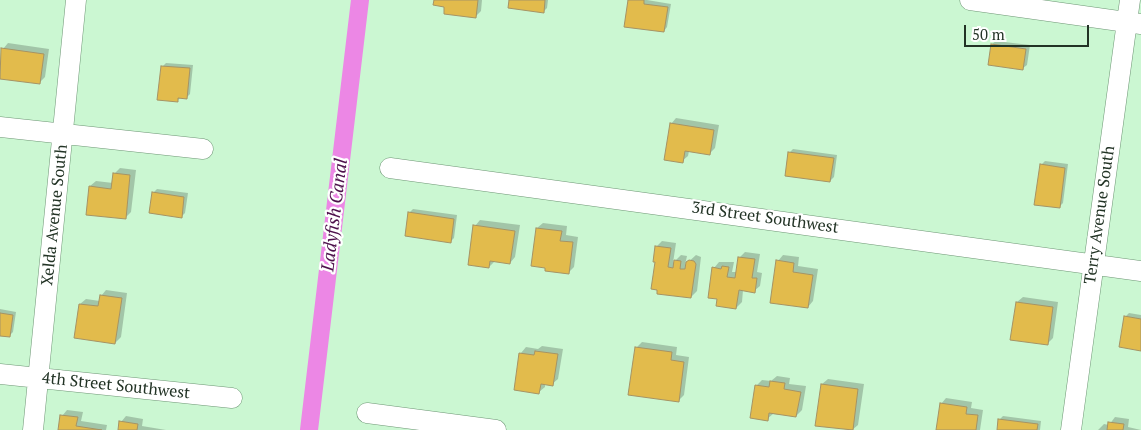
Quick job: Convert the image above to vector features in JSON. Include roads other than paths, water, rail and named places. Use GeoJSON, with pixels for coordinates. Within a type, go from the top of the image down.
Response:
{"type":"FeatureCollection","features":[{"type":"Feature","properties":{"kind":"street","name":"Xelda Avenue South"},"geometry":{"type":"LineString","coordinates":[[33,430],[76,0]]}},
{"type":"Feature","properties":{"kind":"street"},"geometry":{"type":"LineString","coordinates":[[970,0],[1134,23]]}},
{"type":"Feature","properties":{"kind":"street","name":"Terry Avenue South"},"geometry":{"type":"LineString","coordinates":[[1071,430],[1094,263],[1134,23],[1130,0]]}},
{"type":"Feature","properties":{"kind":"street"},"geometry":{"type":"LineString","coordinates":[[0,127],[203,148]]}},
{"type":"Feature","properties":{"kind":"street","name":"3rd Street Southwest"},"geometry":{"type":"LineString","coordinates":[[390,168],[1094,263],[1141,271]]}},
{"type":"Feature","properties":{"kind":"street","name":"4th Street Southwest"},"geometry":{"type":"LineString","coordinates":[[0,374],[232,398]]}},
{"type":"Feature","properties":{"kind":"street"},"geometry":{"type":"LineString","coordinates":[[367,413],[496,430]]}},
{"type":"Feature","properties":{"kind":"waterway","name":"Ladyfish Canal"},"geometry":{"type":"LineString","coordinates":[[309,430],[360,0]]}}]}
